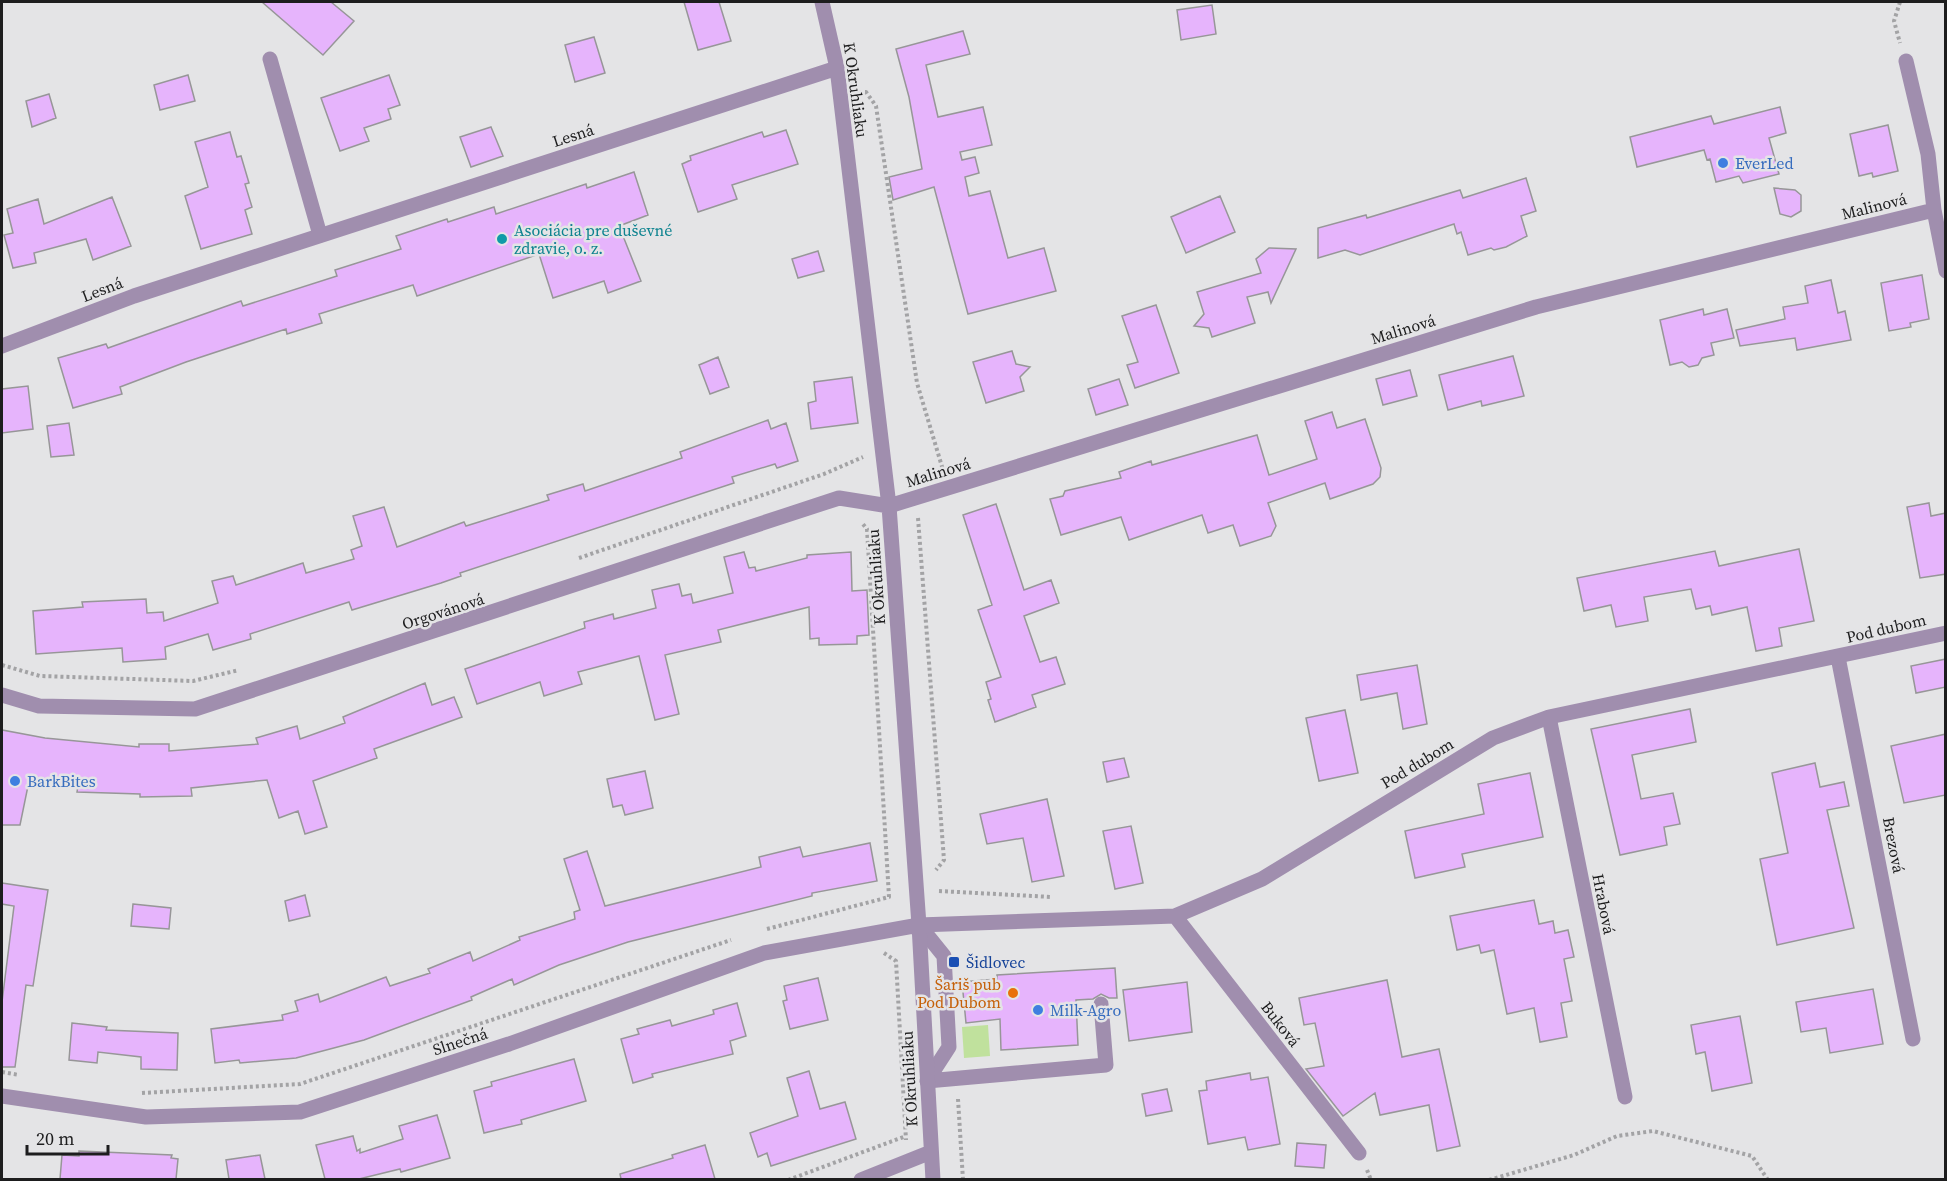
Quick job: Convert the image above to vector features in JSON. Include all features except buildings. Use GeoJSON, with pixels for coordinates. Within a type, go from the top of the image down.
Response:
{"type":"FeatureCollection","features":[{"type":"Feature","properties":{"kind":"street","name":"K Okruhliaku"},"geometry":{"type":"LineString","coordinates":[[822,2],[837,68],[889,506],[919,925],[933,1179]]}},
{"type":"Feature","properties":{"kind":"street"},"geometry":{"type":"LineString","coordinates":[[270,59],[320,236]]}},
{"type":"Feature","properties":{"kind":"street"},"geometry":{"type":"LineString","coordinates":[[1906,61],[1928,154],[1934,210],[1946,271]]}},
{"type":"Feature","properties":{"kind":"street","name":"Lesná"},"geometry":{"type":"LineString","coordinates":[[2,346],[134,296],[837,68]]}},
{"type":"Feature","properties":{"kind":"street","name":"Malinová"},"geometry":{"type":"LineString","coordinates":[[889,506],[1536,307],[1934,210]]}},
{"type":"Feature","properties":{"kind":"street","name":"Orgovánová"},"geometry":{"type":"LineString","coordinates":[[2,695],[39,706],[195,709],[839,498],[889,506]]}},
{"type":"Feature","properties":{"kind":"street","name":"Pod dubom"},"geometry":{"type":"LineString","coordinates":[[919,925],[1175,916],[1262,879],[1493,738],[1549,717],[1946,633]]}},
{"type":"Feature","properties":{"kind":"street","name":"Brezová"},"geometry":{"type":"LineString","coordinates":[[1838,657],[1913,1039]]}},
{"type":"Feature","properties":{"kind":"street","name":"Hrabová"},"geometry":{"type":"LineString","coordinates":[[1549,717],[1624,1097]]}},
{"type":"Feature","properties":{"kind":"street","name":"Buková"},"geometry":{"type":"LineString","coordinates":[[1175,916],[1359,1154]]}},
{"type":"Feature","properties":{"kind":"street"},"geometry":{"type":"LineString","coordinates":[[919,925],[944,956],[949,1047],[927,1081]]}},
{"type":"Feature","properties":{"kind":"street","name":"Slnečná"},"geometry":{"type":"LineString","coordinates":[[2,1096],[146,1117],[300,1112],[509,1044],[764,953],[919,925]]}},
{"type":"Feature","properties":{"kind":"street"},"geometry":{"type":"LineString","coordinates":[[927,1081],[1106,1065],[1101,1004]]}},
{"type":"Feature","properties":{"kind":"street"},"geometry":{"type":"LineString","coordinates":[[861,1179],[931,1152]]}},
{"type":"Feature","properties":{"kind":"path"},"geometry":{"type":"LineString","coordinates":[[1900,2],[1894,21],[1906,61]]}},
{"type":"Feature","properties":{"kind":"path"},"geometry":{"type":"LineString","coordinates":[[840,93],[866,92],[876,106],[917,383],[948,488]]}},
{"type":"Feature","properties":{"kind":"path"},"geometry":{"type":"LineString","coordinates":[[568,562],[824,474],[867,455]]}},
{"type":"Feature","properties":{"kind":"path"},"geometry":{"type":"LineString","coordinates":[[917,498],[944,860],[934,873]]}},
{"type":"Feature","properties":{"kind":"path"},"geometry":{"type":"LineString","coordinates":[[764,930],[889,897],[867,529],[858,518]]}},
{"type":"Feature","properties":{"kind":"path"},"geometry":{"type":"LineString","coordinates":[[2,665],[40,676],[192,681],[249,668]]}},
{"type":"Feature","properties":{"kind":"path"},"geometry":{"type":"LineString","coordinates":[[936,882],[947,924]]}},
{"type":"Feature","properties":{"kind":"path"},"geometry":{"type":"LineString","coordinates":[[131,1092],[142,1094],[300,1084],[741,936]]}},
{"type":"Feature","properties":{"kind":"path"},"geometry":{"type":"LineString","coordinates":[[882,951],[896,961],[907,1161]]}},
{"type":"Feature","properties":{"kind":"path"},"geometry":{"type":"LineString","coordinates":[[2,1072],[25,1076]]}},
{"type":"Feature","properties":{"kind":"path"},"geometry":{"type":"LineString","coordinates":[[956,1078],[963,1179]]}},
{"type":"Feature","properties":{"kind":"path"},"geometry":{"type":"LineString","coordinates":[[1490,1179],[1574,1155],[1617,1136],[1653,1131],[1752,1156],[1768,1179]]}},
{"type":"Feature","properties":{"kind":"path"},"geometry":{"type":"LineString","coordinates":[[788,1179],[906,1136]]}},
{"type":"Feature","properties":{"kind":"path"},"geometry":{"type":"LineString","coordinates":[[1369,1175],[1376,1179]]}},
{"type":"Feature","properties":{"kind":"green space"},"geometry":{"type":"Polygon","coordinates":[[[988,1025],[990,1056],[964,1058],[962,1027],[988,1025]]]}},
{"type":"Feature","properties":{"kind":"place","name":"EverLed"},"geometry":{"type":"Point","coordinates":[1723,163]}},
{"type":"Feature","properties":{"kind":"place","name":"Asociácia pre duševné zdravie, o. z."},"geometry":{"type":"Point","coordinates":[502,239]}},
{"type":"Feature","properties":{"kind":"place","name":"BarkBites"},"geometry":{"type":"Point","coordinates":[15,781]}},
{"type":"Feature","properties":{"kind":"place","name":"Šidlovec"},"geometry":{"type":"Point","coordinates":[954,962]}},
{"type":"Feature","properties":{"kind":"place","name":"Šariš pub Pod Dubom"},"geometry":{"type":"Point","coordinates":[1013,993]}},
{"type":"Feature","properties":{"kind":"place","name":"Milk-Agro"},"geometry":{"type":"Point","coordinates":[1038,1010]}}]}
